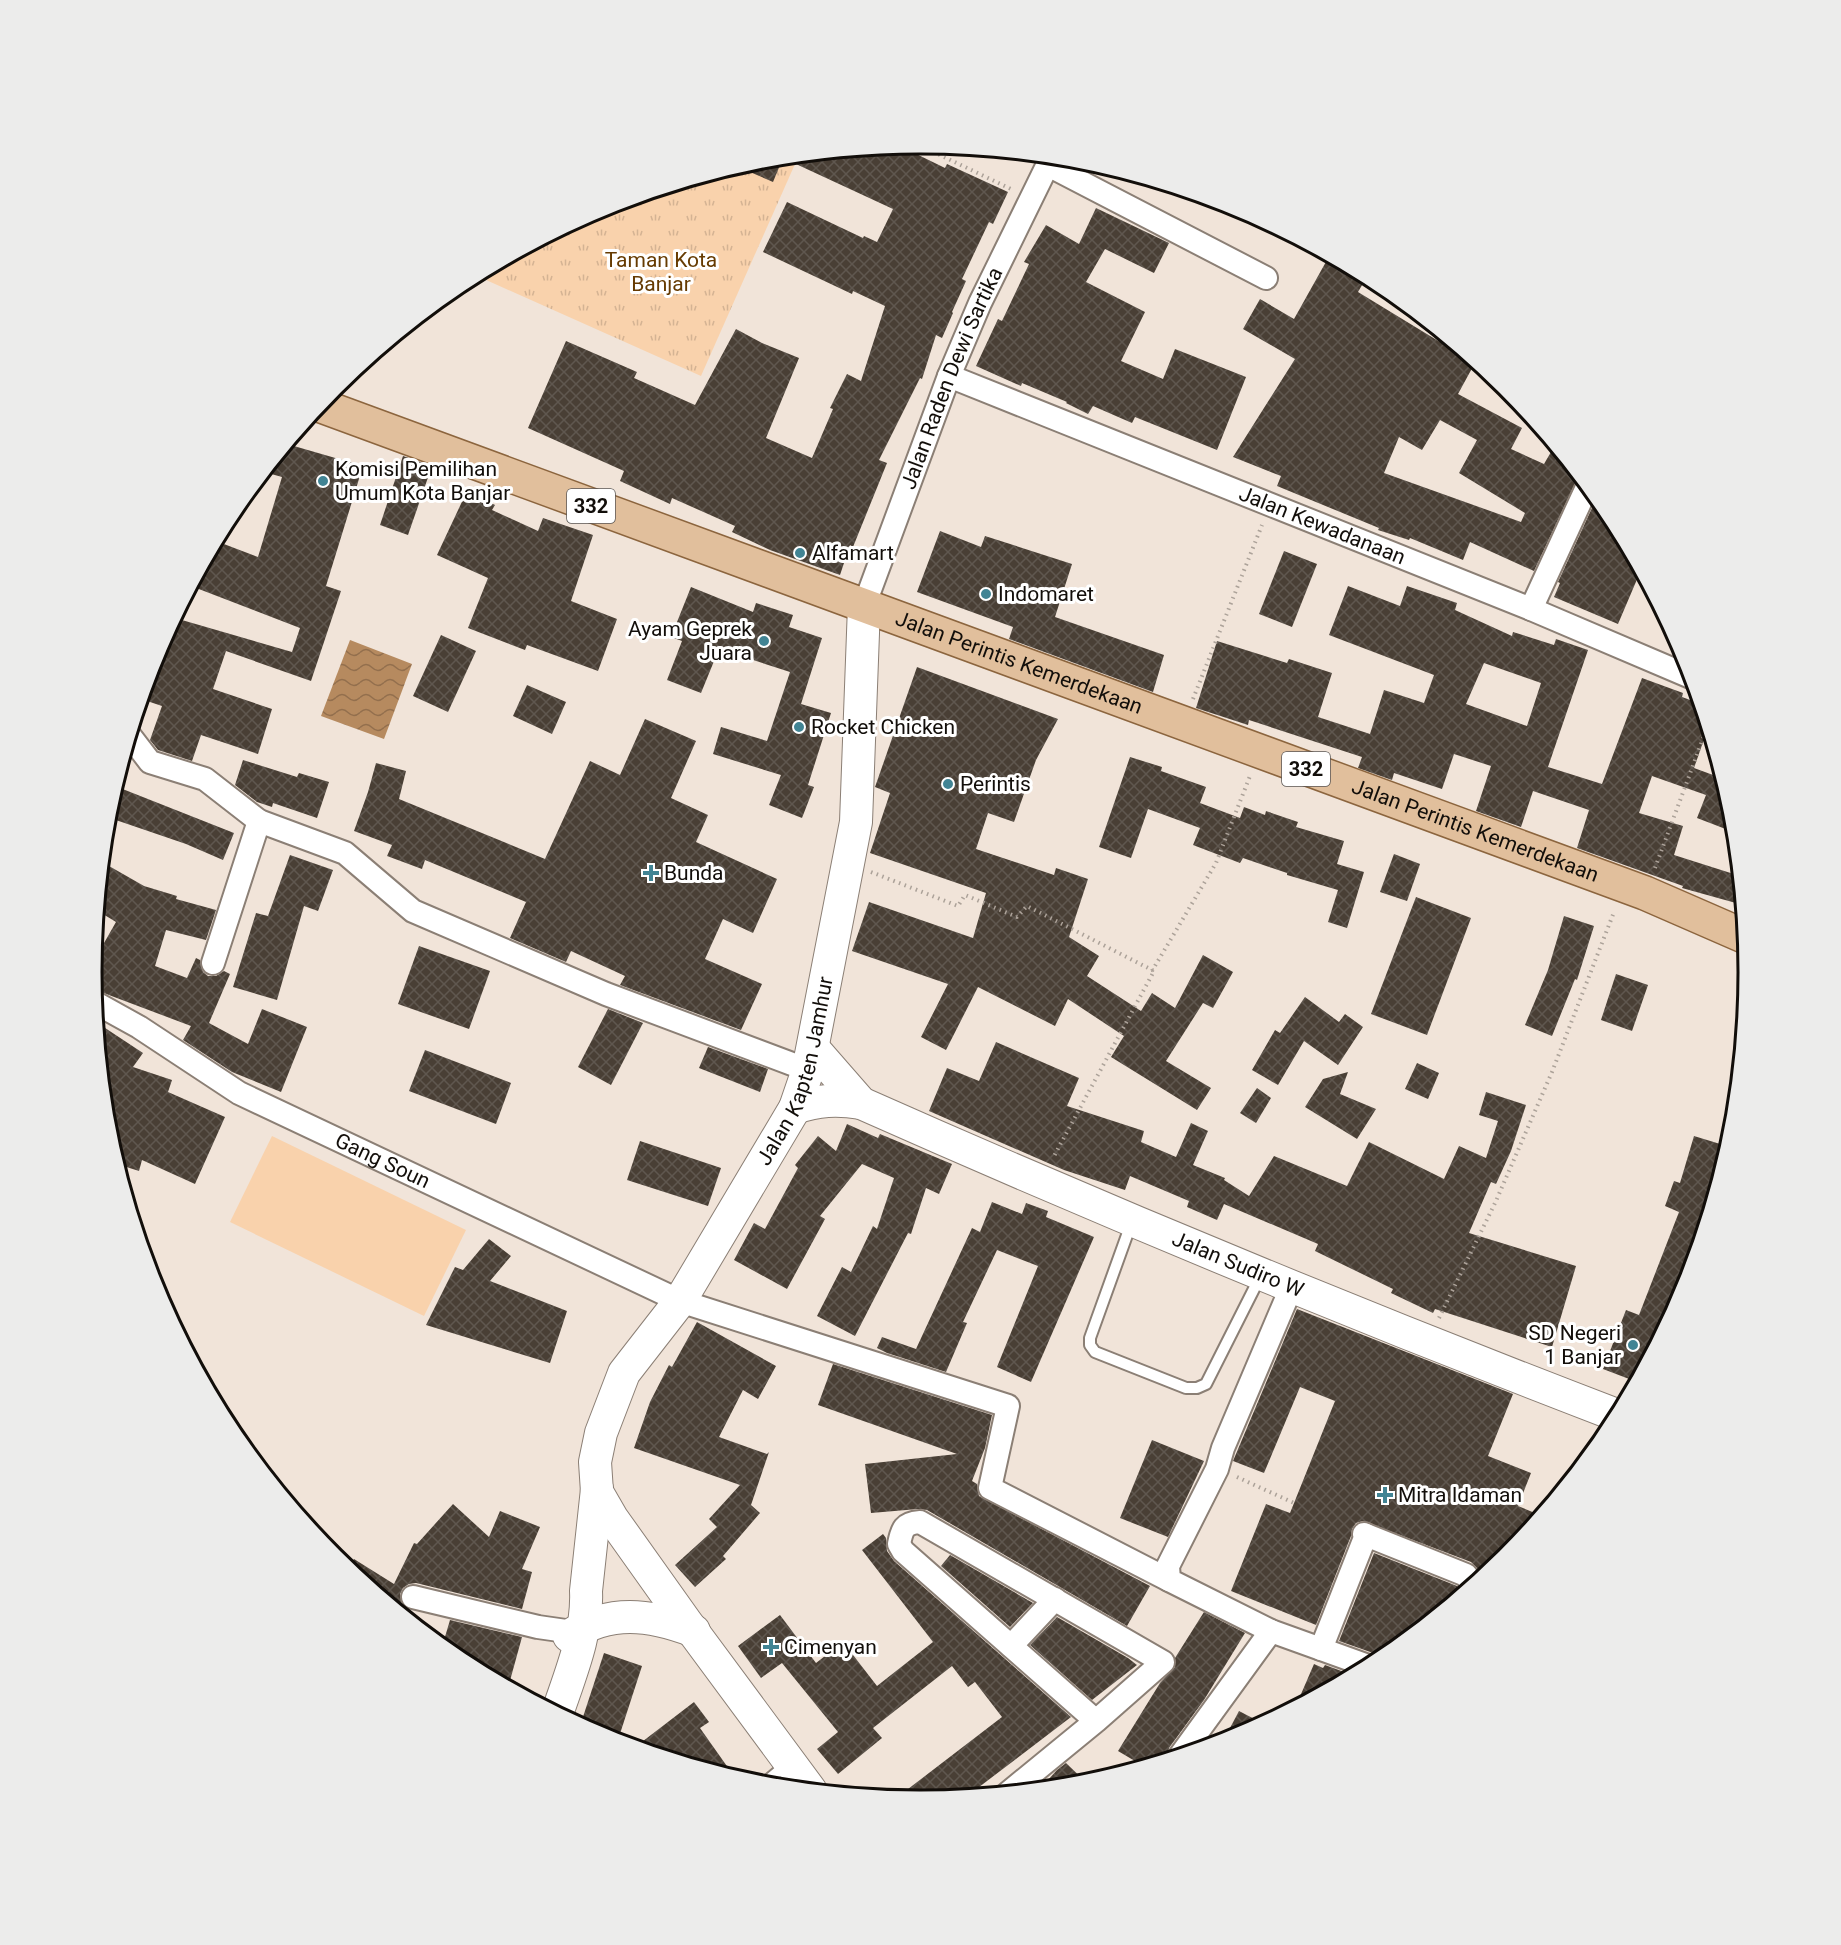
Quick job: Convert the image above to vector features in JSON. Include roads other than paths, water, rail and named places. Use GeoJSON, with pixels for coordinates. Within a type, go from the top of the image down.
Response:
{"type":"FeatureCollection","features":[{"type":"Feature","properties":{"kind":"main road","name":"332"},"geometry":{"type":"LineString","coordinates":[[331,406],[864,606]]}},
{"type":"Feature","properties":{"kind":"main road","name":"Jalan Perintis Kemerdekaan"},"geometry":{"type":"LineString","coordinates":[[864,606],[1634,890],[1738,933]]}},
{"type":"Feature","properties":{"kind":"street","name":"Jalan Raden Dewi Sartika"},"geometry":{"type":"LineString","coordinates":[[864,606],[949,376],[980,303],[1048,165]]}},
{"type":"Feature","properties":{"kind":"street"},"geometry":{"type":"LineString","coordinates":[[1061,167],[1266,278]]}},
{"type":"Feature","properties":{"kind":"street","name":"Jalan Kewadanaan"},"geometry":{"type":"LineString","coordinates":[[949,376],[1680,667]]}},
{"type":"Feature","properties":{"kind":"street"},"geometry":{"type":"LineString","coordinates":[[1531,609],[1584,494]]}},
{"type":"Feature","properties":{"kind":"street","name":"Jalan Kapten Jamhur"},"geometry":{"type":"LineString","coordinates":[[558,1707],[570,1633],[577,1605],[586,1591],[597,1489],[594,1462],[601,1433],[624,1373],[680,1301],[795,1108],[810,1059],[856,822],[864,606]]}},
{"type":"Feature","properties":{"kind":"street"},"geometry":{"type":"LineString","coordinates":[[135,743],[150,762],[205,779],[259,821],[345,853],[413,911],[606,994],[810,1059],[861,1103]]}},
{"type":"Feature","properties":{"kind":"street"},"geometry":{"type":"LineString","coordinates":[[213,963],[259,821]]}},
{"type":"Feature","properties":{"kind":"street","name":"Gang Soun"},"geometry":{"type":"LineString","coordinates":[[103,1007],[139,1027],[239,1093],[680,1301],[1008,1406],[990,1488],[1169,1580]]}},
{"type":"Feature","properties":{"kind":"street"},"geometry":{"type":"LineString","coordinates":[[795,1108],[825,1100],[840,1099],[861,1103]]}},
{"type":"Feature","properties":{"kind":"street","name":"Jalan Sudiro W"},"geometry":{"type":"LineString","coordinates":[[861,1103],[1040,1183],[1291,1288],[1426,1343],[1610,1413]]}},
{"type":"Feature","properties":{"kind":"street"},"geometry":{"type":"LineString","coordinates":[[1291,1288],[1223,1448],[1217,1468],[1168,1566],[1169,1580],[1271,1631],[1359,1663]]}},
{"type":"Feature","properties":{"kind":"street","name":"Jalan Kapten Jamhur"},"geometry":{"type":"LineString","coordinates":[[597,1489],[612,1518],[805,1782]]}},
{"type":"Feature","properties":{"kind":"street"},"geometry":{"type":"LineString","coordinates":[[1018,1785],[1096,1721],[1163,1662],[920,1522],[910,1523],[904,1528],[899,1544],[903,1551],[1096,1721]]}},
{"type":"Feature","properties":{"kind":"street"},"geometry":{"type":"LineString","coordinates":[[1321,1649],[1365,1535],[1466,1575],[1469,1580]]}},
{"type":"Feature","properties":{"kind":"street"},"geometry":{"type":"LineString","coordinates":[[412,1597],[570,1633],[604,1619],[628,1616],[665,1620],[693,1631]]}},
{"type":"Feature","properties":{"kind":"street"},"geometry":{"type":"LineString","coordinates":[[1011,1646],[1055,1599]]}},
{"type":"Feature","properties":{"kind":"street"},"geometry":{"type":"LineString","coordinates":[[1187,1747],[1271,1631]]}},
{"type":"Feature","properties":{"kind":"street","name":"Jalan Kapten Jamhur"},"geometry":{"type":"LineString","coordinates":[[540,1697],[570,1633]]}},
{"type":"Feature","properties":{"kind":"lane"},"geometry":{"type":"LineString","coordinates":[[1132,1221],[1090,1338],[1090,1345],[1095,1352],[1186,1388],[1197,1388],[1206,1384],[1261,1275]]}},
{"type":"Feature","properties":{"kind":"lane"},"geometry":{"type":"LineString","coordinates":[[772,1777],[790,1762]]}},
{"type":"Feature","properties":{"kind":"water"},"geometry":{"type":"Polygon","coordinates":[[[350,640],[412,664],[384,739],[321,716],[350,640]]]}},
{"type":"Feature","properties":{"kind":"place","name":"Komisi Pemilihan Umum Kota Banjar"},"geometry":{"type":"Point","coordinates":[323,481]}},
{"type":"Feature","properties":{"kind":"place","name":"Alfamart"},"geometry":{"type":"Point","coordinates":[800,553]}},
{"type":"Feature","properties":{"kind":"place","name":"Indomaret"},"geometry":{"type":"Point","coordinates":[986,594]}},
{"type":"Feature","properties":{"kind":"place","name":"Ayam Geprek Juara"},"geometry":{"type":"Point","coordinates":[764,641]}},
{"type":"Feature","properties":{"kind":"place","name":"Rocket Chicken"},"geometry":{"type":"Point","coordinates":[799,727]}},
{"type":"Feature","properties":{"kind":"place","name":"Perintis"},"geometry":{"type":"Point","coordinates":[948,784]}},
{"type":"Feature","properties":{"kind":"place","name":"Bunda"},"geometry":{"type":"Point","coordinates":[651,873]}},
{"type":"Feature","properties":{"kind":"place","name":"SD Negeri 1 Banjar"},"geometry":{"type":"Point","coordinates":[1633,1345]}},
{"type":"Feature","properties":{"kind":"place","name":"Mitra Idaman"},"geometry":{"type":"Point","coordinates":[1385,1495]}},
{"type":"Feature","properties":{"kind":"place","name":"Cimenyan"},"geometry":{"type":"Point","coordinates":[771,1647]}},
{"type":"Feature","properties":{"kind":"park label","name":"Taman Kota Banjar"},"geometry":{"type":"Point","coordinates":[661,272]}}]}
